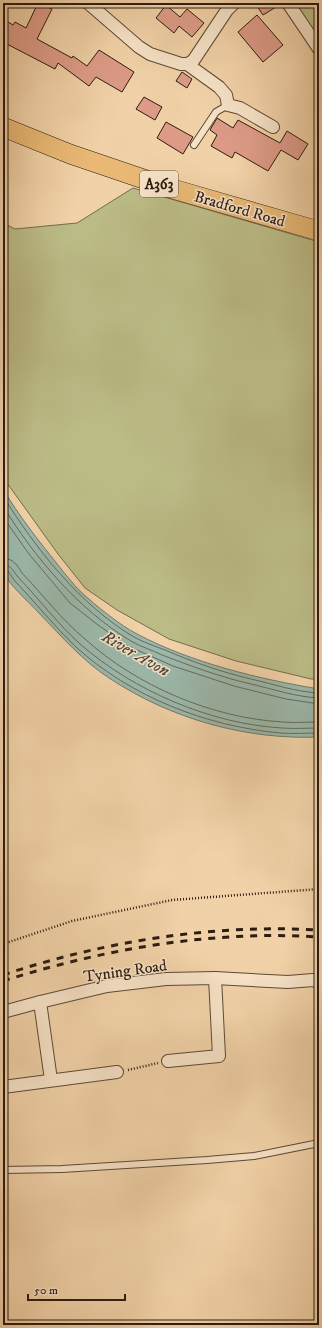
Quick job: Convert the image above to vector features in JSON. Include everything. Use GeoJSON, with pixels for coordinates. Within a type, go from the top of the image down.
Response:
{"type":"FeatureCollection","features":[{"type":"Feature","properties":{"kind":"main road","name":"Bradford Road"},"geometry":{"type":"LineString","coordinates":[[3,126],[70,154],[173,188],[319,231]]}},
{"type":"Feature","properties":{"kind":"street"},"geometry":{"type":"LineString","coordinates":[[95,6],[139,47],[150,54],[181,64],[187,64],[193,61],[227,10],[234,3]]}},
{"type":"Feature","properties":{"kind":"street"},"geometry":{"type":"LineString","coordinates":[[288,3],[319,49]]}},
{"type":"Feature","properties":{"kind":"street"},"geometry":{"type":"LineString","coordinates":[[187,64],[219,87],[226,95],[228,104],[240,108],[273,127]]}},
{"type":"Feature","properties":{"kind":"street"},"geometry":{"type":"LineString","coordinates":[[168,1061],[219,1056],[215,978]]}},
{"type":"Feature","properties":{"kind":"street","name":"Tyning Road"},"geometry":{"type":"LineString","coordinates":[[3,1012],[107,986],[166,979],[215,978],[288,982],[313,980],[319,982]]}},
{"type":"Feature","properties":{"kind":"street"},"geometry":{"type":"LineString","coordinates":[[40,1002],[51,1080]]}},
{"type":"Feature","properties":{"kind":"street"},"geometry":{"type":"LineString","coordinates":[[3,1087],[117,1072]]}},
{"type":"Feature","properties":{"kind":"lane"},"geometry":{"type":"LineString","coordinates":[[194,145],[216,112],[228,104]]}},
{"type":"Feature","properties":{"kind":"lane"},"geometry":{"type":"LineString","coordinates":[[3,1170],[69,1168],[254,1156],[319,1142]]}},
{"type":"Feature","properties":{"kind":"path"},"geometry":{"type":"LineString","coordinates":[[309,3],[319,6]]}},
{"type":"Feature","properties":{"kind":"path"},"geometry":{"type":"LineString","coordinates":[[3,944],[72,921],[172,900],[319,888]]}},
{"type":"Feature","properties":{"kind":"path"},"geometry":{"type":"LineString","coordinates":[[117,1072],[168,1061]]}},
{"type":"Feature","properties":{"kind":"green space"},"geometry":{"type":"Polygon","coordinates":[[[300,3],[319,3],[319,43],[293,6],[300,3]]]}},
{"type":"Feature","properties":{"kind":"green space"},"geometry":{"type":"Polygon","coordinates":[[[133,188],[319,242],[319,679],[311,679],[236,661],[169,639],[117,610],[85,588],[58,554],[3,477],[3,223],[15,229],[77,223],[133,188]]]}},
{"type":"Feature","properties":{"kind":"water","name":"River Avon"},"geometry":{"type":"Polygon","coordinates":[[[3,489],[29,528],[63,572],[81,592],[116,621],[137,634],[158,644],[203,662],[250,675],[319,689],[319,737],[264,735],[210,724],[158,705],[133,692],[99,671],[65,640],[19,593],[5,576],[2,566],[3,489]]]}},
{"type":"Feature","properties":{"kind":"building"},"geometry":{"type":"Polygon","coordinates":[[[38,3],[52,9],[37,39],[72,58],[73,56],[87,66],[99,50],[134,72],[122,92],[96,77],[89,86],[58,63],[55,69],[3,42],[3,19],[13,25],[15,22],[26,28],[38,3]]]}},
{"type":"Feature","properties":{"kind":"building"},"geometry":{"type":"Polygon","coordinates":[[[255,3],[281,3],[281,4],[263,15],[255,3]]]}},
{"type":"Feature","properties":{"kind":"building"},"geometry":{"type":"Polygon","coordinates":[[[166,5],[180,17],[187,9],[204,23],[192,37],[179,26],[174,33],[156,18],[166,5]]]}},
{"type":"Feature","properties":{"kind":"building"},"geometry":{"type":"Polygon","coordinates":[[[257,15],[283,45],[263,62],[238,32],[257,15]]]}},
{"type":"Feature","properties":{"kind":"building"},"geometry":{"type":"Polygon","coordinates":[[[182,72],[192,79],[187,88],[176,81],[182,72]]]}},
{"type":"Feature","properties":{"kind":"building"},"geometry":{"type":"Polygon","coordinates":[[[144,97],[162,107],[155,120],[136,109],[144,97]]]}},
{"type":"Feature","properties":{"kind":"building"},"geometry":{"type":"Polygon","coordinates":[[[217,118],[233,128],[238,120],[280,143],[287,131],[308,144],[298,160],[281,150],[268,171],[235,152],[232,158],[211,146],[217,135],[210,130],[217,118]]]}},
{"type":"Feature","properties":{"kind":"building"},"geometry":{"type":"Polygon","coordinates":[[[166,122],[193,137],[183,154],[157,138],[166,122]]]}},
{"type":"Feature","properties":{"kind":"railway"},"geometry":{"type":"LineString","coordinates":[[3,975],[80,953],[120,944],[159,938],[239,930],[319,930]]}},
{"type":"Feature","properties":{"kind":"railway"},"geometry":{"type":"LineString","coordinates":[[3,981],[80,960],[159,944],[239,936],[319,937]]}}]}
